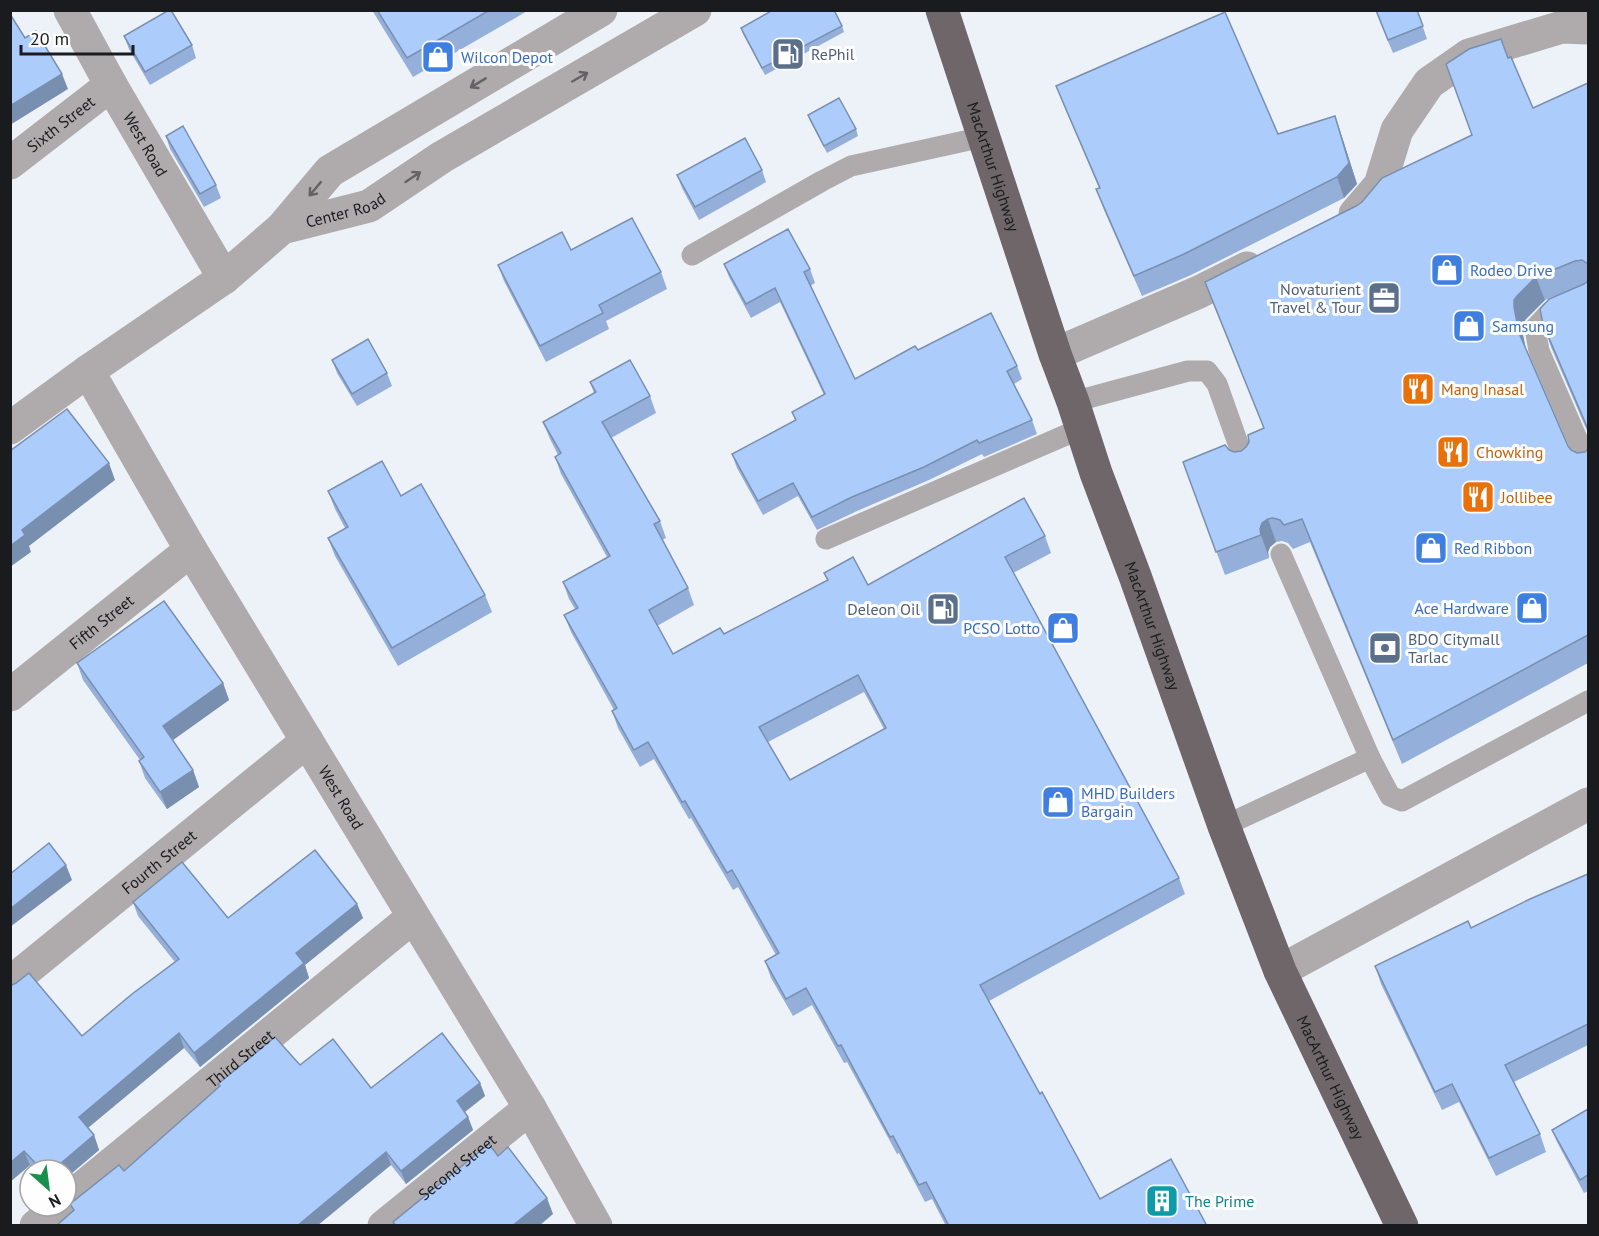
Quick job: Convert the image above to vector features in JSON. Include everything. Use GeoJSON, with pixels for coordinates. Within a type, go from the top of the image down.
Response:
{"type":"FeatureCollection","features":[{"type":"Feature","properties":{"kind":"highway","name":"MacArthur Highway"},"geometry":{"type":"LineString","coordinates":[[942,10],[1054,354],[1078,415],[1096,473],[1136,576],[1224,826],[1280,971],[1402,1226]]}},
{"type":"Feature","properties":{"kind":"street","name":"West Road"},"geometry":{"type":"LineString","coordinates":[[69,10],[224,278]]}},
{"type":"Feature","properties":{"kind":"street"},"geometry":{"type":"LineString","coordinates":[[282,228],[330,171],[601,10]]}},
{"type":"Feature","properties":{"kind":"street","name":"Center Road"},"geometry":{"type":"LineString","coordinates":[[10,428],[88,371],[224,278],[282,228],[369,206],[442,157],[695,10]]}},
{"type":"Feature","properties":{"kind":"street"},"geometry":{"type":"LineString","coordinates":[[1326,228],[1356,213],[1380,185],[1397,130],[1429,83],[1469,55],[1562,27],[1588,28]]}},
{"type":"Feature","properties":{"kind":"street","name":"Sixth Street"},"geometry":{"type":"LineString","coordinates":[[10,163],[111,85]]}},
{"type":"Feature","properties":{"kind":"street"},"geometry":{"type":"LineString","coordinates":[[1054,354],[1199,292],[1277,253]]}},
{"type":"Feature","properties":{"kind":"street","name":"West Road"},"geometry":{"type":"LineString","coordinates":[[88,371],[191,550],[530,1108],[596,1226]]}},
{"type":"Feature","properties":{"kind":"street","name":"Fifth Street"},"geometry":{"type":"LineString","coordinates":[[10,695],[191,550]]}},
{"type":"Feature","properties":{"kind":"street","name":"Fourth Street"},"geometry":{"type":"LineString","coordinates":[[10,983],[307,741]]}},
{"type":"Feature","properties":{"kind":"street"},"geometry":{"type":"LineString","coordinates":[[1280,971],[1588,804]]}},
{"type":"Feature","properties":{"kind":"street","name":"Third Street"},"geometry":{"type":"LineString","coordinates":[[78,1191],[413,917]]}},
{"type":"Feature","properties":{"kind":"street","name":"Second Street"},"geometry":{"type":"LineString","coordinates":[[384,1226],[530,1108]]}},
{"type":"Feature","properties":{"kind":"lane"},"geometry":{"type":"LineString","coordinates":[[692,255],[851,166],[983,137]]}},
{"type":"Feature","properties":{"kind":"lane"},"geometry":{"type":"LineString","coordinates":[[1588,296],[1550,312],[1535,327],[1539,351],[1580,424],[1588,464]]}},
{"type":"Feature","properties":{"kind":"lane"},"geometry":{"type":"LineString","coordinates":[[826,539],[1078,415],[1188,372],[1207,371],[1217,384],[1245,464]]}},
{"type":"Feature","properties":{"kind":"lane"},"geometry":{"type":"LineString","coordinates":[[1281,554],[1370,758],[1390,796],[1402,801],[1588,701]]}},
{"type":"Feature","properties":{"kind":"lane"},"geometry":{"type":"LineString","coordinates":[[1224,826],[1370,758]]}},
{"type":"Feature","properties":{"kind":"building"},"geometry":{"type":"Polygon","coordinates":[[[169,10],[192,45],[145,72],[124,36],[169,10]]]}},
{"type":"Feature","properties":{"kind":"building"},"geometry":{"type":"Polygon","coordinates":[[[377,10],[490,10],[407,58],[377,10]]]}},
{"type":"Feature","properties":{"kind":"building"},"geometry":{"type":"Polygon","coordinates":[[[773,10],[834,10],[842,26],[762,68],[741,28],[773,10]]]}},
{"type":"Feature","properties":{"kind":"building"},"geometry":{"type":"Polygon","coordinates":[[[1376,10],[1417,10],[1423,26],[1388,40],[1376,10]]]}},
{"type":"Feature","properties":{"kind":"building"},"geometry":{"type":"Polygon","coordinates":[[[1225,12],[1278,134],[1335,116],[1349,163],[1337,177],[1184,254],[1134,276],[1096,189],[1100,188],[1056,86],[1225,12]]]}},
{"type":"Feature","properties":{"kind":"building"},"geometry":{"type":"Polygon","coordinates":[[[10,14],[25,38],[36,31],[62,74],[10,106],[10,14]]]}},
{"type":"Feature","properties":{"kind":"building"},"geometry":{"type":"Polygon","coordinates":[[[1501,39],[1533,108],[1588,83],[1588,264],[1582,260],[1575,261],[1536,277],[1514,300],[1514,307],[1519,333],[1568,446],[1577,453],[1588,449],[1588,635],[1393,740],[1302,519],[1284,525],[1280,520],[1268,519],[1262,523],[1261,535],[1216,552],[1183,462],[1225,445],[1234,452],[1241,451],[1249,442],[1248,435],[1264,428],[1205,282],[1356,206],[1382,178],[1472,135],[1446,64],[1469,49],[1501,39]]]}},
{"type":"Feature","properties":{"kind":"building"},"geometry":{"type":"Polygon","coordinates":[[[839,98],[856,129],[824,146],[808,115],[839,98]]]}},
{"type":"Feature","properties":{"kind":"building"},"geometry":{"type":"Polygon","coordinates":[[[183,126],[216,185],[200,194],[166,136],[183,126]]]}},
{"type":"Feature","properties":{"kind":"building"},"geometry":{"type":"Polygon","coordinates":[[[745,138],[762,170],[695,207],[677,175],[745,138]]]}},
{"type":"Feature","properties":{"kind":"building"},"geometry":{"type":"Polygon","coordinates":[[[632,218],[661,272],[599,305],[603,313],[540,346],[498,265],[562,232],[571,250],[632,218]]]}},
{"type":"Feature","properties":{"kind":"building"},"geometry":{"type":"Polygon","coordinates":[[[788,229],[810,269],[804,272],[855,379],[915,346],[918,350],[991,313],[1017,366],[1007,371],[1032,420],[979,443],[977,440],[924,467],[852,497],[812,517],[793,483],[758,501],[732,454],[796,420],[792,412],[825,394],[775,288],[746,304],[724,264],[788,229]]]}},
{"type":"Feature","properties":{"kind":"building"},"geometry":{"type":"Polygon","coordinates":[[[1588,281],[1588,429],[1543,324],[1540,309],[1549,299],[1588,281]]]}},
{"type":"Feature","properties":{"kind":"building"},"geometry":{"type":"Polygon","coordinates":[[[368,339],[387,373],[352,394],[332,360],[368,339]]]}},
{"type":"Feature","properties":{"kind":"building"},"geometry":{"type":"Polygon","coordinates":[[[630,360],[650,396],[602,422],[660,521],[654,524],[688,588],[649,610],[673,654],[720,628],[724,634],[828,580],[824,573],[853,557],[868,585],[1024,498],[1045,536],[1005,557],[1179,878],[980,985],[1100,1199],[1171,1159],[1207,1226],[949,1226],[926,1182],[919,1185],[893,1136],[890,1137],[841,1045],[838,1046],[806,988],[786,999],[765,961],[779,953],[732,870],[727,873],[685,801],[682,802],[648,742],[634,750],[612,711],[617,708],[564,615],[578,608],[563,582],[610,556],[555,457],[561,453],[543,422],[596,392],[590,382],[630,360]],[[858,675],[759,727],[790,780],[886,728],[858,675]]]}},
{"type":"Feature","properties":{"kind":"building"},"geometry":{"type":"Polygon","coordinates":[[[67,409],[109,463],[22,530],[25,535],[10,546],[10,451],[67,409]]]}},
{"type":"Feature","properties":{"kind":"building"},"geometry":{"type":"Polygon","coordinates":[[[382,461],[401,496],[421,484],[485,595],[392,648],[328,538],[348,527],[328,491],[382,461]]]}},
{"type":"Feature","properties":{"kind":"building"},"geometry":{"type":"Polygon","coordinates":[[[164,601],[223,683],[163,726],[193,770],[160,792],[139,761],[144,757],[77,663],[164,601]]]}},
{"type":"Feature","properties":{"kind":"building"},"geometry":{"type":"Polygon","coordinates":[[[49,843],[66,865],[10,909],[10,874],[49,843]]]}},
{"type":"Feature","properties":{"kind":"building"},"geometry":{"type":"Polygon","coordinates":[[[315,850],[357,904],[296,953],[304,963],[194,1053],[179,1033],[79,1117],[94,1135],[67,1158],[31,1158],[24,1151],[10,1163],[10,986],[29,973],[82,1036],[132,994],[179,959],[133,902],[182,862],[228,918],[315,850]]]}},
{"type":"Feature","properties":{"kind":"building"},"geometry":{"type":"Polygon","coordinates":[[[1588,874],[1588,1024],[1505,1065],[1540,1134],[1489,1158],[1452,1084],[1435,1092],[1375,966],[1468,921],[1471,928],[1588,874]]]}},
{"type":"Feature","properties":{"kind":"building"},"geometry":{"type":"Polygon","coordinates":[[[442,1033],[480,1083],[457,1101],[468,1117],[401,1171],[386,1152],[297,1226],[56,1226],[65,1218],[78,1218],[78,1198],[119,1165],[124,1171],[220,1086],[218,1084],[275,1037],[300,1065],[333,1039],[371,1088],[442,1033]]]}},
{"type":"Feature","properties":{"kind":"building"},"geometry":{"type":"Polygon","coordinates":[[[1588,1109],[1588,1175],[1580,1180],[1552,1130],[1588,1109]]]}},
{"type":"Feature","properties":{"kind":"building"},"geometry":{"type":"Polygon","coordinates":[[[489,1144],[498,1156],[508,1147],[547,1198],[512,1226],[396,1226],[393,1222],[489,1144]]]}},
{"type":"Feature","properties":{"kind":"place","name":"RePhil"},"geometry":{"type":"Point","coordinates":[788,54]}},
{"type":"Feature","properties":{"kind":"place","name":"Wilcon Depot"},"geometry":{"type":"Point","coordinates":[438,57]}},
{"type":"Feature","properties":{"kind":"place","name":"Rodeo Drive"},"geometry":{"type":"Point","coordinates":[1447,270]}},
{"type":"Feature","properties":{"kind":"place","name":"Novaturient Travel & Tour"},"geometry":{"type":"Point","coordinates":[1384,298]}},
{"type":"Feature","properties":{"kind":"place","name":"Samsung"},"geometry":{"type":"Point","coordinates":[1469,326]}},
{"type":"Feature","properties":{"kind":"place","name":"Mang Inasal"},"geometry":{"type":"Point","coordinates":[1418,389]}},
{"type":"Feature","properties":{"kind":"place","name":"Chowking"},"geometry":{"type":"Point","coordinates":[1453,452]}},
{"type":"Feature","properties":{"kind":"place","name":"Jollibee"},"geometry":{"type":"Point","coordinates":[1478,497]}},
{"type":"Feature","properties":{"kind":"place","name":"Red Ribbon"},"geometry":{"type":"Point","coordinates":[1431,548]}},
{"type":"Feature","properties":{"kind":"place","name":"Ace Hardware"},"geometry":{"type":"Point","coordinates":[1532,608]}},
{"type":"Feature","properties":{"kind":"place","name":"Deleon Oil"},"geometry":{"type":"Point","coordinates":[943,609]}},
{"type":"Feature","properties":{"kind":"place","name":"PCSO Lotto"},"geometry":{"type":"Point","coordinates":[1063,628]}},
{"type":"Feature","properties":{"kind":"place","name":"BDO Citymall Tarlac"},"geometry":{"type":"Point","coordinates":[1385,648]}},
{"type":"Feature","properties":{"kind":"place","name":"MHD Builders Bargain"},"geometry":{"type":"Point","coordinates":[1058,802]}},
{"type":"Feature","properties":{"kind":"place","name":"The Prime"},"geometry":{"type":"Point","coordinates":[1162,1201]}}]}
